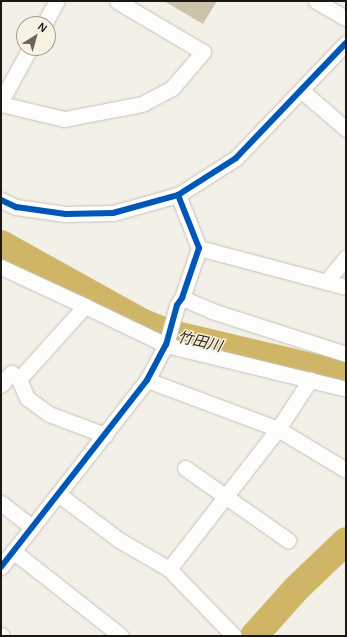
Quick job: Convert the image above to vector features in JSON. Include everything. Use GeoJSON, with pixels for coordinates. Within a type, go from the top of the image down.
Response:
{"type":"FeatureCollection","features":[{"type":"Feature","properties":{"kind":"street"},"geometry":{"type":"LineString","coordinates":[[49,16],[57,1]]}},
{"type":"Feature","properties":{"kind":"street"},"geometry":{"type":"LineString","coordinates":[[1,104],[64,119],[142,104],[172,88],[203,52],[117,1]]}},
{"type":"Feature","properties":{"kind":"street"},"geometry":{"type":"LineString","coordinates":[[316,1],[346,18]]}},
{"type":"Feature","properties":{"kind":"street"},"geometry":{"type":"LineString","coordinates":[[1,200],[16,207],[66,214],[113,213],[178,196],[236,158],[302,91],[346,43]]}},
{"type":"Feature","properties":{"kind":"street"},"geometry":{"type":"LineString","coordinates":[[1,101],[26,56]]}},
{"type":"Feature","properties":{"kind":"street"},"geometry":{"type":"LineString","coordinates":[[302,91],[346,128]]}},
{"type":"Feature","properties":{"kind":"street"},"geometry":{"type":"LineString","coordinates":[[1,567],[147,380],[167,343],[179,302],[199,248],[178,196]]}},
{"type":"Feature","properties":{"kind":"street"},"geometry":{"type":"LineString","coordinates":[[199,248],[346,288]]}},
{"type":"Feature","properties":{"kind":"street"},"geometry":{"type":"LineString","coordinates":[[326,282],[346,257]]}},
{"type":"Feature","properties":{"kind":"street"},"geometry":{"type":"LineString","coordinates":[[1,268],[167,343],[346,389]]}},
{"type":"Feature","properties":{"kind":"street"},"geometry":{"type":"LineString","coordinates":[[179,302],[212,311],[346,354]]}},
{"type":"Feature","properties":{"kind":"street"},"geometry":{"type":"LineString","coordinates":[[19,379],[85,306]]}},
{"type":"Feature","properties":{"kind":"street"},"geometry":{"type":"LineString","coordinates":[[1,385],[11,373],[19,379],[27,398],[49,414],[105,435]]}},
{"type":"Feature","properties":{"kind":"street"},"geometry":{"type":"LineString","coordinates":[[147,380],[278,429],[346,470]]}},
{"type":"Feature","properties":{"kind":"street"},"geometry":{"type":"LineString","coordinates":[[169,569],[278,429],[310,380]]}},
{"type":"Feature","properties":{"kind":"street"},"geometry":{"type":"LineString","coordinates":[[185,468],[288,540]]}},
{"type":"Feature","properties":{"kind":"street"},"geometry":{"type":"LineString","coordinates":[[58,494],[119,540],[169,569],[234,636]]}},
{"type":"Feature","properties":{"kind":"street"},"geometry":{"type":"LineString","coordinates":[[1,503],[32,527]]}},
{"type":"Feature","properties":{"kind":"street"},"geometry":{"type":"LineString","coordinates":[[13,551],[121,636]]}},
{"type":"Feature","properties":{"kind":"building"},"geometry":{"type":"Polygon","coordinates":[[[164,1],[217,1],[203,24],[164,1]]]}},
{"type":"Feature","properties":{"kind":"waterway","name":"竹田川"},"geometry":{"type":"LineString","coordinates":[[1,244],[141,322],[171,334],[346,375]]}},
{"type":"Feature","properties":{"kind":"waterway","name":"竹田川"},"geometry":{"type":"LineString","coordinates":[[254,636],[296,589],[346,541]]}},
{"type":"Feature","properties":{"kind":"cycle path"},"geometry":{"type":"LineString","coordinates":[[1,200],[16,207],[66,214],[113,213],[178,195],[236,158],[346,43]]}},
{"type":"Feature","properties":{"kind":"cycle path"},"geometry":{"type":"LineString","coordinates":[[1,567],[147,380],[166,345],[177,305],[182,298],[199,248],[178,195]]}}]}
